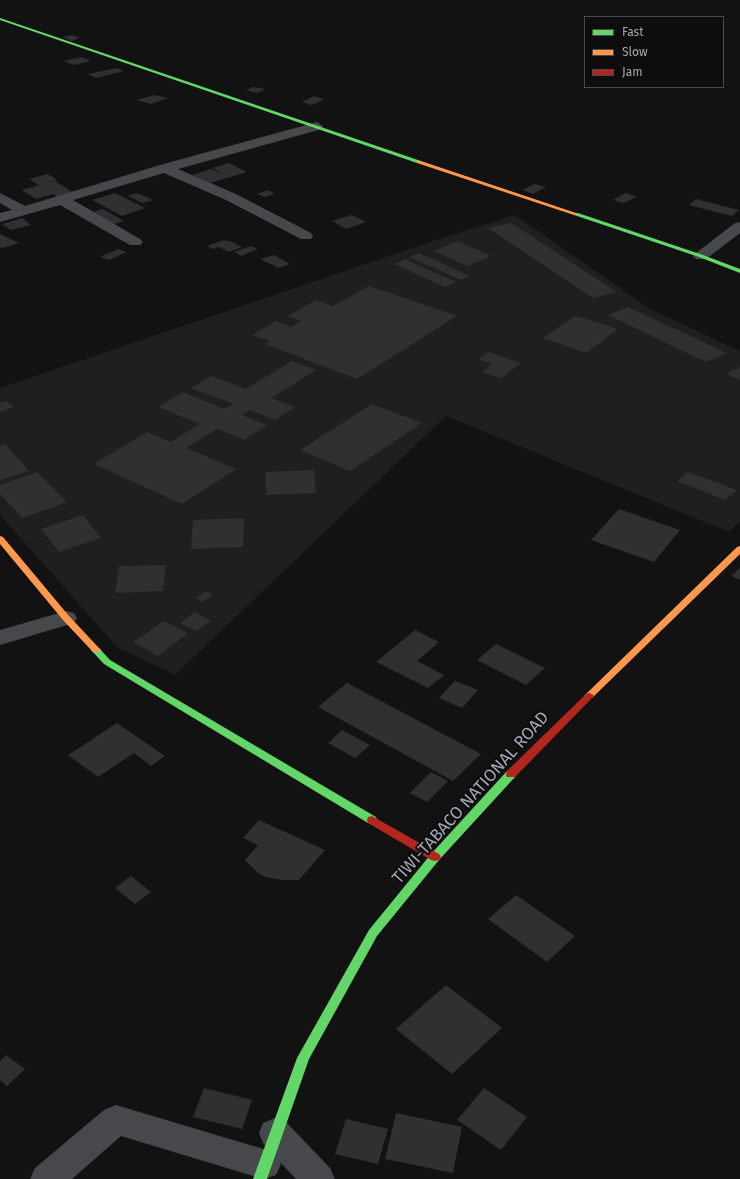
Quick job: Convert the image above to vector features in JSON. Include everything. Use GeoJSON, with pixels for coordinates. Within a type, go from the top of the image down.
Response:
{"type":"FeatureCollection","features":[{"type":"Feature","properties":{"kind":"main road"},"geometry":{"type":"LineString","coordinates":[[0,19],[317,126],[418,162],[701,256],[740,271]]}},
{"type":"Feature","properties":{"kind":"main road"},"geometry":{"type":"LineString","coordinates":[[0,539],[66,618],[107,662],[435,856]]}},
{"type":"Feature","properties":{"kind":"main road","name":"TIWI-TABACO NATIONAL ROAD"},"geometry":{"type":"LineString","coordinates":[[262,1171],[303,1058],[343,984],[373,933],[435,856],[559,725],[740,549]]}},
{"type":"Feature","properties":{"kind":"street"},"geometry":{"type":"LineString","coordinates":[[0,218],[165,168],[317,126]]}},
{"type":"Feature","properties":{"kind":"street"},"geometry":{"type":"LineString","coordinates":[[165,168],[231,197],[306,236]]}},
{"type":"Feature","properties":{"kind":"street"},"geometry":{"type":"LineString","coordinates":[[0,197],[24,211]]}},
{"type":"Feature","properties":{"kind":"street"},"geometry":{"type":"LineString","coordinates":[[62,200],[135,242]]}},
{"type":"Feature","properties":{"kind":"street"},"geometry":{"type":"LineString","coordinates":[[701,256],[740,226]]}},
{"type":"Feature","properties":{"kind":"street"},"geometry":{"type":"LineString","coordinates":[[0,638],[66,618]]}},
{"type":"Feature","properties":{"kind":"street"},"geometry":{"type":"LineString","coordinates":[[47,1179],[116,1120],[262,1171]]}},
{"type":"Feature","properties":{"kind":"street"},"geometry":{"type":"LineString","coordinates":[[275,1133],[318,1179]]}},
{"type":"Feature","properties":{"kind":"shaded area"},"geometry":{"type":"Polygon","coordinates":[[[515,215],[650,309],[740,351],[740,521],[729,532],[446,416],[175,675],[117,647],[0,515],[0,388],[448,236],[515,215]]]}},
{"type":"Feature","properties":{"kind":"building"},"geometry":{"type":"Polygon","coordinates":[[[72,35],[80,38],[71,41],[63,37],[72,35]]]}},
{"type":"Feature","properties":{"kind":"building"},"geometry":{"type":"Polygon","coordinates":[[[81,57],[91,61],[74,65],[64,61],[81,57]]]}},
{"type":"Feature","properties":{"kind":"building"},"geometry":{"type":"Polygon","coordinates":[[[116,68],[124,71],[96,78],[88,74],[116,68]]]}},
{"type":"Feature","properties":{"kind":"building"},"geometry":{"type":"Polygon","coordinates":[[[253,87],[265,89],[257,93],[246,90],[253,87]]]}},
{"type":"Feature","properties":{"kind":"building"},"geometry":{"type":"Polygon","coordinates":[[[154,95],[168,98],[151,104],[136,100],[154,95]]]}},
{"type":"Feature","properties":{"kind":"building"},"geometry":{"type":"Polygon","coordinates":[[[314,96],[324,99],[312,105],[302,102],[314,96]]]}},
{"type":"Feature","properties":{"kind":"building"},"geometry":{"type":"Polygon","coordinates":[[[229,163],[247,172],[210,183],[192,175],[211,169],[227,176],[212,168],[229,163]]]}},
{"type":"Feature","properties":{"kind":"building"},"geometry":{"type":"Polygon","coordinates":[[[48,174],[57,180],[39,185],[29,179],[48,174]]]}},
{"type":"Feature","properties":{"kind":"building"},"geometry":{"type":"Polygon","coordinates":[[[55,181],[74,193],[57,197],[53,194],[36,199],[22,190],[55,181]]]}},
{"type":"Feature","properties":{"kind":"building"},"geometry":{"type":"Polygon","coordinates":[[[535,184],[546,187],[533,194],[522,190],[535,184]]]}},
{"type":"Feature","properties":{"kind":"building"},"geometry":{"type":"Polygon","coordinates":[[[268,190],[275,194],[264,197],[257,194],[268,190]]]}},
{"type":"Feature","properties":{"kind":"building"},"geometry":{"type":"Polygon","coordinates":[[[115,193],[145,208],[122,216],[92,200],[115,193]]]}},
{"type":"Feature","properties":{"kind":"building"},"geometry":{"type":"Polygon","coordinates":[[[137,193],[153,200],[143,203],[127,196],[137,193]]]}},
{"type":"Feature","properties":{"kind":"building"},"geometry":{"type":"Polygon","coordinates":[[[626,193],[637,197],[624,203],[613,200],[626,193]]]}},
{"type":"Feature","properties":{"kind":"building"},"geometry":{"type":"Polygon","coordinates":[[[696,199],[739,210],[732,216],[689,205],[696,199]]]}},
{"type":"Feature","properties":{"kind":"building"},"geometry":{"type":"Polygon","coordinates":[[[103,209],[124,221],[111,225],[90,213],[103,209]]]}},
{"type":"Feature","properties":{"kind":"building"},"geometry":{"type":"Polygon","coordinates":[[[352,215],[366,222],[346,229],[332,221],[352,215]]]}},
{"type":"Feature","properties":{"kind":"building"},"geometry":{"type":"Polygon","coordinates":[[[22,218],[31,225],[11,230],[2,224],[22,218]]]}},
{"type":"Feature","properties":{"kind":"building"},"geometry":{"type":"Polygon","coordinates":[[[511,223],[617,292],[593,298],[488,228],[511,223]]]}},
{"type":"Feature","properties":{"kind":"building"},"geometry":{"type":"Polygon","coordinates":[[[0,234],[19,243],[3,248],[0,247],[0,234]]]}},
{"type":"Feature","properties":{"kind":"building"},"geometry":{"type":"Polygon","coordinates":[[[224,240],[242,247],[229,252],[219,247],[213,249],[207,246],[224,240]]]}},
{"type":"Feature","properties":{"kind":"building"},"geometry":{"type":"Polygon","coordinates":[[[457,241],[491,256],[467,266],[434,251],[457,241]]]}},
{"type":"Feature","properties":{"kind":"building"},"geometry":{"type":"Polygon","coordinates":[[[251,246],[258,249],[241,256],[234,252],[251,246]]]}},
{"type":"Feature","properties":{"kind":"building"},"geometry":{"type":"Polygon","coordinates":[[[118,249],[127,252],[109,260],[100,257],[118,249]]]}},
{"type":"Feature","properties":{"kind":"building"},"geometry":{"type":"Polygon","coordinates":[[[419,253],[470,276],[461,280],[409,257],[419,253]]]}},
{"type":"Feature","properties":{"kind":"building"},"geometry":{"type":"Polygon","coordinates":[[[274,255],[290,264],[279,268],[260,259],[274,255]]]}},
{"type":"Feature","properties":{"kind":"building"},"geometry":{"type":"Polygon","coordinates":[[[405,259],[456,282],[445,287],[394,264],[405,259]]]}},
{"type":"Feature","properties":{"kind":"building"},"geometry":{"type":"Polygon","coordinates":[[[369,286],[457,316],[357,379],[265,344],[270,341],[252,335],[276,321],[291,327],[301,321],[288,316],[316,300],[333,306],[369,286]]]}},
{"type":"Feature","properties":{"kind":"building"},"geometry":{"type":"Polygon","coordinates":[[[628,307],[727,353],[706,362],[608,315],[628,307]]]}},
{"type":"Feature","properties":{"kind":"building"},"geometry":{"type":"Polygon","coordinates":[[[575,316],[618,329],[586,353],[543,338],[575,316]]]}},
{"type":"Feature","properties":{"kind":"building"},"geometry":{"type":"Polygon","coordinates":[[[488,352],[521,363],[501,378],[482,372],[492,364],[478,359],[488,352]]]}},
{"type":"Feature","properties":{"kind":"building"},"geometry":{"type":"Polygon","coordinates":[[[292,361],[316,370],[271,398],[295,407],[275,420],[250,410],[242,415],[267,425],[244,440],[217,429],[186,448],[236,469],[182,504],[94,464],[147,432],[171,442],[200,424],[158,407],[183,392],[225,409],[233,404],[191,388],[211,376],[246,389],[292,361]]]}},
{"type":"Feature","properties":{"kind":"building"},"geometry":{"type":"Polygon","coordinates":[[[740,367],[740,380],[726,374],[740,367]]]}},
{"type":"Feature","properties":{"kind":"building"},"geometry":{"type":"Polygon","coordinates":[[[6,401],[14,407],[0,412],[0,403],[6,401]]]}},
{"type":"Feature","properties":{"kind":"building"},"geometry":{"type":"Polygon","coordinates":[[[372,404],[422,423],[350,471],[300,450],[372,404]]]}},
{"type":"Feature","properties":{"kind":"building"},"geometry":{"type":"Polygon","coordinates":[[[5,444],[29,471],[0,480],[0,446],[5,444]]]}},
{"type":"Feature","properties":{"kind":"building"},"geometry":{"type":"Polygon","coordinates":[[[314,470],[316,493],[266,495],[265,472],[314,470]]]}},
{"type":"Feature","properties":{"kind":"building"},"geometry":{"type":"Polygon","coordinates":[[[37,472],[67,502],[23,518],[0,494],[0,485],[37,472]]]}},
{"type":"Feature","properties":{"kind":"building"},"geometry":{"type":"Polygon","coordinates":[[[688,472],[737,490],[725,500],[677,481],[688,472]]]}},
{"type":"Feature","properties":{"kind":"building"},"geometry":{"type":"Polygon","coordinates":[[[619,509],[680,530],[654,562],[591,540],[619,509]]]}},
{"type":"Feature","properties":{"kind":"building"},"geometry":{"type":"Polygon","coordinates":[[[83,515],[101,538],[59,552],[41,529],[83,515]]]}},
{"type":"Feature","properties":{"kind":"building"},"geometry":{"type":"Polygon","coordinates":[[[244,518],[243,547],[191,549],[193,520],[244,518]]]}},
{"type":"Feature","properties":{"kind":"building"},"geometry":{"type":"Polygon","coordinates":[[[166,565],[163,591],[115,593],[119,566],[166,565]]]}},
{"type":"Feature","properties":{"kind":"building"},"geometry":{"type":"Polygon","coordinates":[[[740,568],[740,580],[731,576],[740,568]]]}},
{"type":"Feature","properties":{"kind":"building"},"geometry":{"type":"Polygon","coordinates":[[[207,591],[213,595],[202,602],[196,597],[207,591]]]}},
{"type":"Feature","properties":{"kind":"building"},"geometry":{"type":"Polygon","coordinates":[[[195,612],[211,621],[196,631],[180,623],[195,612]]]}},
{"type":"Feature","properties":{"kind":"building"},"geometry":{"type":"Polygon","coordinates":[[[164,621],[188,633],[158,656],[133,642],[164,621]]]}},
{"type":"Feature","properties":{"kind":"building"},"geometry":{"type":"Polygon","coordinates":[[[415,630],[439,642],[417,661],[444,675],[428,688],[376,662],[415,630]]]}},
{"type":"Feature","properties":{"kind":"building"},"geometry":{"type":"Polygon","coordinates":[[[496,644],[545,668],[526,685],[477,660],[496,644]]]}},
{"type":"Feature","properties":{"kind":"building"},"geometry":{"type":"Polygon","coordinates":[[[455,681],[478,690],[462,708],[439,698],[455,681]]]}},
{"type":"Feature","properties":{"kind":"building"},"geometry":{"type":"Polygon","coordinates":[[[347,683],[481,754],[453,781],[318,707],[347,683]]]}},
{"type":"Feature","properties":{"kind":"building"},"geometry":{"type":"Polygon","coordinates":[[[117,723],[165,756],[151,766],[134,753],[98,777],[68,755],[117,723]]]}},
{"type":"Feature","properties":{"kind":"building"},"geometry":{"type":"Polygon","coordinates":[[[342,730],[370,745],[355,758],[328,743],[342,730]]]}},
{"type":"Feature","properties":{"kind":"building"},"geometry":{"type":"Polygon","coordinates":[[[431,772],[448,781],[427,802],[410,793],[431,772]]]}},
{"type":"Feature","properties":{"kind":"building"},"geometry":{"type":"Polygon","coordinates":[[[259,820],[325,850],[299,880],[282,880],[266,877],[258,873],[245,860],[258,845],[243,838],[259,820]]]}},
{"type":"Feature","properties":{"kind":"building"},"geometry":{"type":"Polygon","coordinates":[[[131,876],[151,892],[135,904],[115,888],[131,876]]]}},
{"type":"Feature","properties":{"kind":"building"},"geometry":{"type":"Polygon","coordinates":[[[516,895],[575,936],[547,962],[488,919],[516,895]]]}},
{"type":"Feature","properties":{"kind":"building"},"geometry":{"type":"Polygon","coordinates":[[[446,985],[502,1028],[452,1074],[396,1029],[446,985]]]}},
{"type":"Feature","properties":{"kind":"building"},"geometry":{"type":"Polygon","coordinates":[[[6,1055],[25,1069],[7,1086],[0,1080],[0,1061],[6,1055]]]}},
{"type":"Feature","properties":{"kind":"building"},"geometry":{"type":"Polygon","coordinates":[[[204,1088],[252,1100],[242,1129],[193,1117],[204,1088]]]}},
{"type":"Feature","properties":{"kind":"building"},"geometry":{"type":"Polygon","coordinates":[[[484,1088],[527,1117],[501,1150],[457,1120],[484,1088]]]}},
{"type":"Feature","properties":{"kind":"building"},"geometry":{"type":"Polygon","coordinates":[[[396,1113],[462,1127],[453,1173],[385,1159],[396,1113]]]}},
{"type":"Feature","properties":{"kind":"building"},"geometry":{"type":"Polygon","coordinates":[[[346,1119],[388,1129],[378,1164],[335,1154],[346,1119]]]}},
{"type":"Feature","properties":{"kind":"traffic: fast"},"geometry":{"type":"LineString","coordinates":[[0,19],[419,162]]}},
{"type":"Feature","properties":{"kind":"traffic: fast"},"geometry":{"type":"LineString","coordinates":[[576,214],[701,256],[740,271]]}},
{"type":"Feature","properties":{"kind":"traffic: fast"},"geometry":{"type":"LineString","coordinates":[[96,650],[107,662],[372,820]]}},
{"type":"Feature","properties":{"kind":"traffic: fast"},"geometry":{"type":"LineString","coordinates":[[260,1179],[303,1058],[373,933],[435,857],[511,774]]}},
{"type":"Feature","properties":{"kind":"traffic: slow"},"geometry":{"type":"LineString","coordinates":[[419,162],[576,214]]}},
{"type":"Feature","properties":{"kind":"traffic: slow"},"geometry":{"type":"LineString","coordinates":[[0,539],[66,618],[96,650]]}},
{"type":"Feature","properties":{"kind":"traffic: slow"},"geometry":{"type":"LineString","coordinates":[[589,696],[740,549]]}},
{"type":"Feature","properties":{"kind":"traffic: jam"},"geometry":{"type":"LineString","coordinates":[[511,774],[589,696]]}},
{"type":"Feature","properties":{"kind":"traffic: jam"},"geometry":{"type":"LineString","coordinates":[[372,820],[435,857]]}}]}
